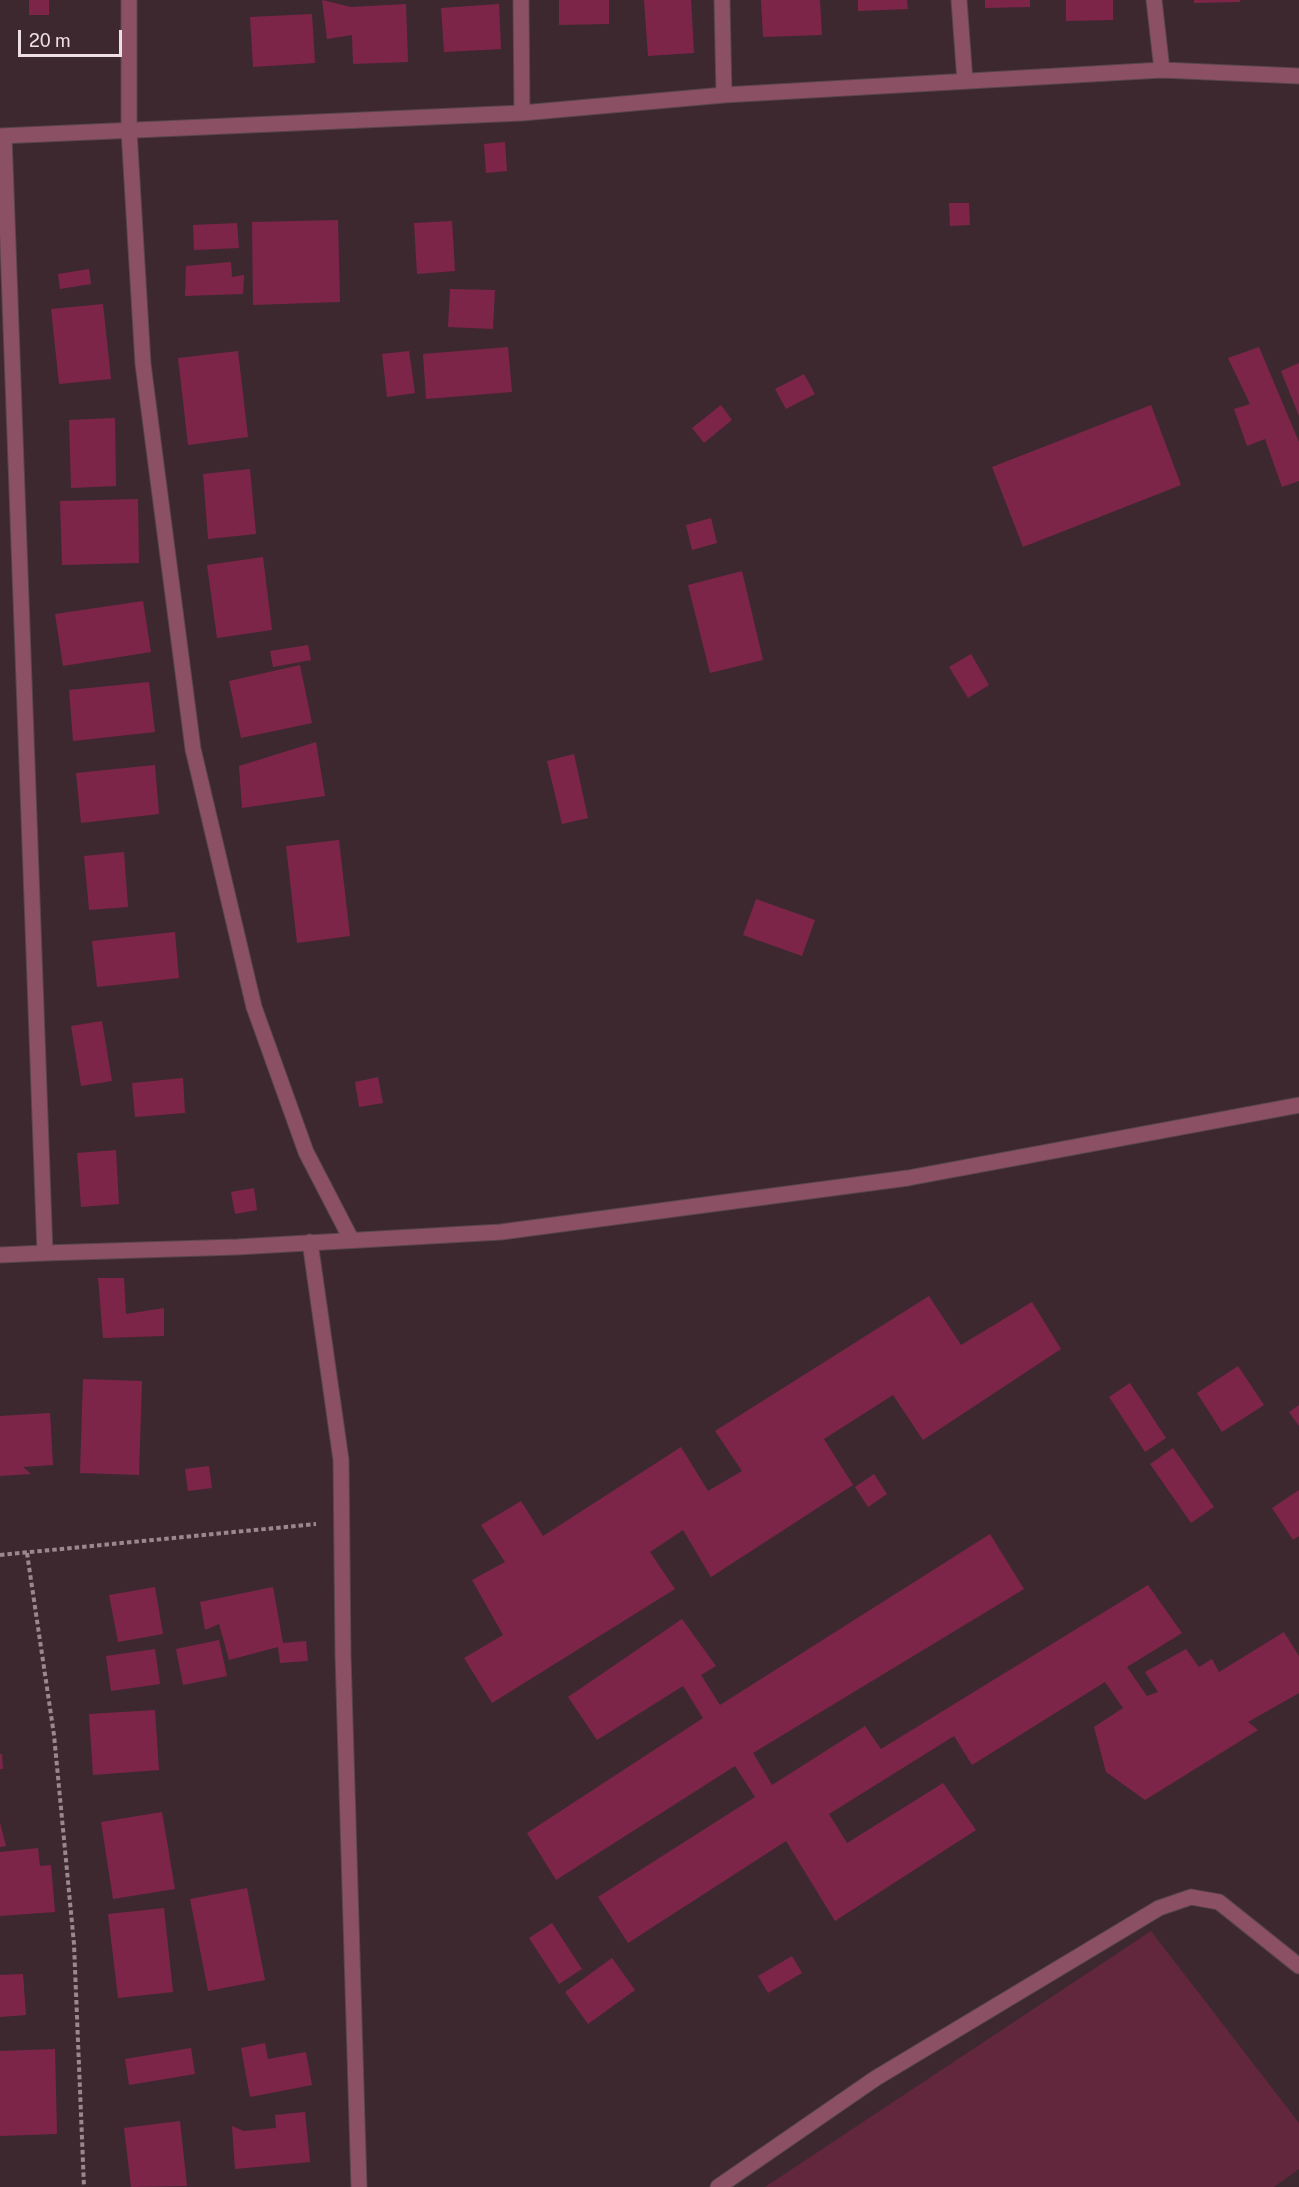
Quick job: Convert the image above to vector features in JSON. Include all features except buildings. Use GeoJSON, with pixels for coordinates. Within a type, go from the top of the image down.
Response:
{"type":"FeatureCollection","features":[{"type":"Feature","properties":{"kind":"street"},"geometry":{"type":"LineString","coordinates":[[129,0],[129,131],[143,364],[194,749],[254,1007],[306,1152],[351,1239]]}},
{"type":"Feature","properties":{"kind":"street"},"geometry":{"type":"LineString","coordinates":[[521,0],[522,113]]}},
{"type":"Feature","properties":{"kind":"street"},"geometry":{"type":"LineString","coordinates":[[722,0],[724,95]]}},
{"type":"Feature","properties":{"kind":"street"},"geometry":{"type":"LineString","coordinates":[[959,0],[965,81]]}},
{"type":"Feature","properties":{"kind":"street"},"geometry":{"type":"LineString","coordinates":[[1154,0],[1162,70]]}},
{"type":"Feature","properties":{"kind":"street"},"geometry":{"type":"LineString","coordinates":[[45,1252],[2,136],[522,113],[724,95],[1162,70],[1299,76]]}},
{"type":"Feature","properties":{"kind":"street"},"geometry":{"type":"LineString","coordinates":[[0,1256],[45,1252],[501,1232],[897,1180],[1299,1105]]}},
{"type":"Feature","properties":{"kind":"street"},"geometry":{"type":"LineString","coordinates":[[310,1242],[341,1460],[343,1655],[359,2187]]}},
{"type":"Feature","properties":{"kind":"street"},"geometry":{"type":"LineString","coordinates":[[718,2187],[876,2078],[1159,1908],[1191,1897],[1219,1902],[1299,1966]]}},
{"type":"Feature","properties":{"kind":"path"},"geometry":{"type":"LineString","coordinates":[[0,1555],[343,1522]]}},
{"type":"Feature","properties":{"kind":"path"},"geometry":{"type":"LineString","coordinates":[[27,1553],[54,1735],[74,1944],[84,2187]]}},
{"type":"Feature","properties":{"kind":"shaded area"},"geometry":{"type":"Polygon","coordinates":[[[1151,1931],[1299,2123],[1299,2169],[1274,2187],[765,2187],[1151,1931]]]}}]}
